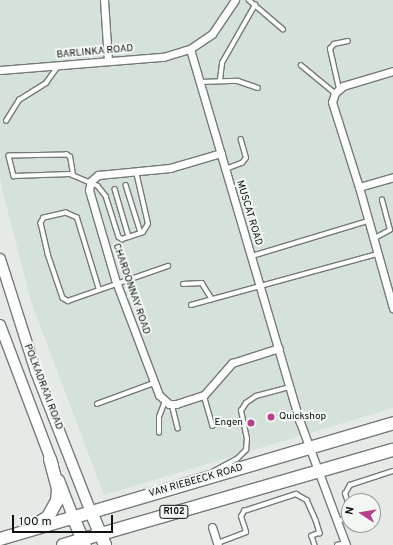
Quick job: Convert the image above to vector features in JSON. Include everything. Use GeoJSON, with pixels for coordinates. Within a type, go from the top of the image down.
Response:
{"type":"FeatureCollection","features":[{"type":"Feature","properties":{"kind":"main road","name":"POLKADRAAI ROAD"},"geometry":{"type":"LineString","coordinates":[[0,259],[36,372],[91,512]]}},
{"type":"Feature","properties":{"kind":"main road","name":"POLKADRAAI ROAD"},"geometry":{"type":"LineString","coordinates":[[0,324],[73,517]]}},
{"type":"Feature","properties":{"kind":"main road","name":"VAN RIEBEECK ROAD"},"geometry":{"type":"LineString","coordinates":[[0,539],[393,423]]}},
{"type":"Feature","properties":{"kind":"main road","name":"R102"},"geometry":{"type":"LineString","coordinates":[[63,545],[84,542],[101,533],[393,450]]}},
{"type":"Feature","properties":{"kind":"main road"},"geometry":{"type":"LineString","coordinates":[[18,534],[44,520],[54,507],[58,489],[50,459]]}},
{"type":"Feature","properties":{"kind":"main road"},"geometry":{"type":"LineString","coordinates":[[91,512],[105,545]]}},
{"type":"Feature","properties":{"kind":"main road"},"geometry":{"type":"LineString","coordinates":[[73,517],[84,542]]}},
{"type":"Feature","properties":{"kind":"street"},"geometry":{"type":"LineString","coordinates":[[104,0],[108,61]]}},
{"type":"Feature","properties":{"kind":"street"},"geometry":{"type":"LineString","coordinates":[[190,49],[212,34],[235,0]]}},
{"type":"Feature","properties":{"kind":"street","name":"BARLINKA ROAD"},"geometry":{"type":"LineString","coordinates":[[0,70],[168,56],[190,49]]}},
{"type":"Feature","properties":{"kind":"street","name":"MUSCAT ROAD"},"geometry":{"type":"LineString","coordinates":[[190,49],[279,348],[289,387],[309,448],[345,544]]}},
{"type":"Feature","properties":{"kind":"street"},"geometry":{"type":"LineString","coordinates":[[393,71],[337,91],[332,108],[359,187],[373,239],[390,289],[393,308]]}},
{"type":"Feature","properties":{"kind":"street"},"geometry":{"type":"LineString","coordinates":[[91,181],[98,175],[170,168],[221,153]]}},
{"type":"Feature","properties":{"kind":"street"},"geometry":{"type":"LineString","coordinates":[[359,187],[393,177]]}},
{"type":"Feature","properties":{"kind":"street","name":"CHARDONNAY ROAD"},"geometry":{"type":"LineString","coordinates":[[91,181],[89,190],[116,283],[154,383],[165,401]]}},
{"type":"Feature","properties":{"kind":"street"},"geometry":{"type":"LineString","coordinates":[[165,401],[172,404],[204,395],[232,363],[279,348]]}},
{"type":"Feature","properties":{"kind":"street"},"geometry":{"type":"LineString","coordinates":[[212,527],[218,544]]}},
{"type":"Feature","properties":{"kind":"lane"},"geometry":{"type":"LineString","coordinates":[[248,0],[283,29]]}},
{"type":"Feature","properties":{"kind":"lane"},"geometry":{"type":"LineString","coordinates":[[220,80],[222,63],[255,5]]}},
{"type":"Feature","properties":{"kind":"lane"},"geometry":{"type":"LineString","coordinates":[[337,91],[330,48],[334,44],[348,41]]}},
{"type":"Feature","properties":{"kind":"lane"},"geometry":{"type":"LineString","coordinates":[[6,121],[19,100],[46,83],[59,65]]}},
{"type":"Feature","properties":{"kind":"lane"},"geometry":{"type":"LineString","coordinates":[[301,65],[337,91]]}},
{"type":"Feature","properties":{"kind":"lane"},"geometry":{"type":"LineString","coordinates":[[200,82],[220,80],[244,83],[258,88]]}},
{"type":"Feature","properties":{"kind":"lane"},"geometry":{"type":"LineString","coordinates":[[226,169],[244,161],[246,158],[241,140]]}},
{"type":"Feature","properties":{"kind":"lane"},"geometry":{"type":"LineString","coordinates":[[73,175],[70,157],[67,155],[9,156],[14,176],[73,175],[91,181],[106,196],[119,237],[122,239],[141,233],[148,224],[136,172]]}},
{"type":"Feature","properties":{"kind":"lane"},"geometry":{"type":"LineString","coordinates":[[126,185],[141,233]]}},
{"type":"Feature","properties":{"kind":"lane"},"geometry":{"type":"LineString","coordinates":[[115,189],[129,237]]}},
{"type":"Feature","properties":{"kind":"lane"},"geometry":{"type":"LineString","coordinates":[[373,239],[390,230],[382,200]]}},
{"type":"Feature","properties":{"kind":"lane"},"geometry":{"type":"LineString","coordinates":[[99,290],[77,218],[66,213],[44,218],[41,223],[48,254],[63,298],[70,301],[99,290],[116,283],[168,266]]}},
{"type":"Feature","properties":{"kind":"lane"},"geometry":{"type":"LineString","coordinates":[[252,256],[368,221]]}},
{"type":"Feature","properties":{"kind":"lane"},"geometry":{"type":"LineString","coordinates":[[190,306],[378,254]]}},
{"type":"Feature","properties":{"kind":"lane"},"geometry":{"type":"LineString","coordinates":[[183,284],[202,283],[212,299]]}},
{"type":"Feature","properties":{"kind":"lane"},"geometry":{"type":"LineString","coordinates":[[97,404],[154,383]]}},
{"type":"Feature","properties":{"kind":"lane"},"geometry":{"type":"LineString","coordinates":[[207,477],[244,454],[248,443],[241,415],[243,406],[256,396],[289,387]]}},
{"type":"Feature","properties":{"kind":"lane"},"geometry":{"type":"LineString","coordinates":[[204,395],[213,426]]}},
{"type":"Feature","properties":{"kind":"lane"},"geometry":{"type":"LineString","coordinates":[[159,433],[159,417],[165,401]]}},
{"type":"Feature","properties":{"kind":"lane"},"geometry":{"type":"LineString","coordinates":[[172,404],[178,428]]}},
{"type":"Feature","properties":{"kind":"lane"},"geometry":{"type":"LineString","coordinates":[[346,493],[351,484],[393,471]]}},
{"type":"Feature","properties":{"kind":"lane"},"geometry":{"type":"LineString","coordinates":[[218,544],[246,532],[241,517],[244,511],[296,494],[307,500],[316,520],[320,532],[312,536],[315,545]]}},
{"type":"Feature","properties":{"kind":"lane"},"geometry":{"type":"LineString","coordinates":[[337,522],[341,520]]}},
{"type":"Feature","properties":{"kind":"lane"},"geometry":{"type":"LineString","coordinates":[[337,545],[345,544]]}},
{"type":"Feature","properties":{"kind":"shaded area"},"geometry":{"type":"Polygon","coordinates":[[[0,0],[393,0],[393,408],[104,495],[32,304],[3,193],[0,176],[0,0]]]}},
{"type":"Feature","properties":{"kind":"place","name":"Quickshop"},"geometry":{"type":"Point","coordinates":[271,417]}},
{"type":"Feature","properties":{"kind":"place","name":"Engen"},"geometry":{"type":"Point","coordinates":[251,423]}}]}
